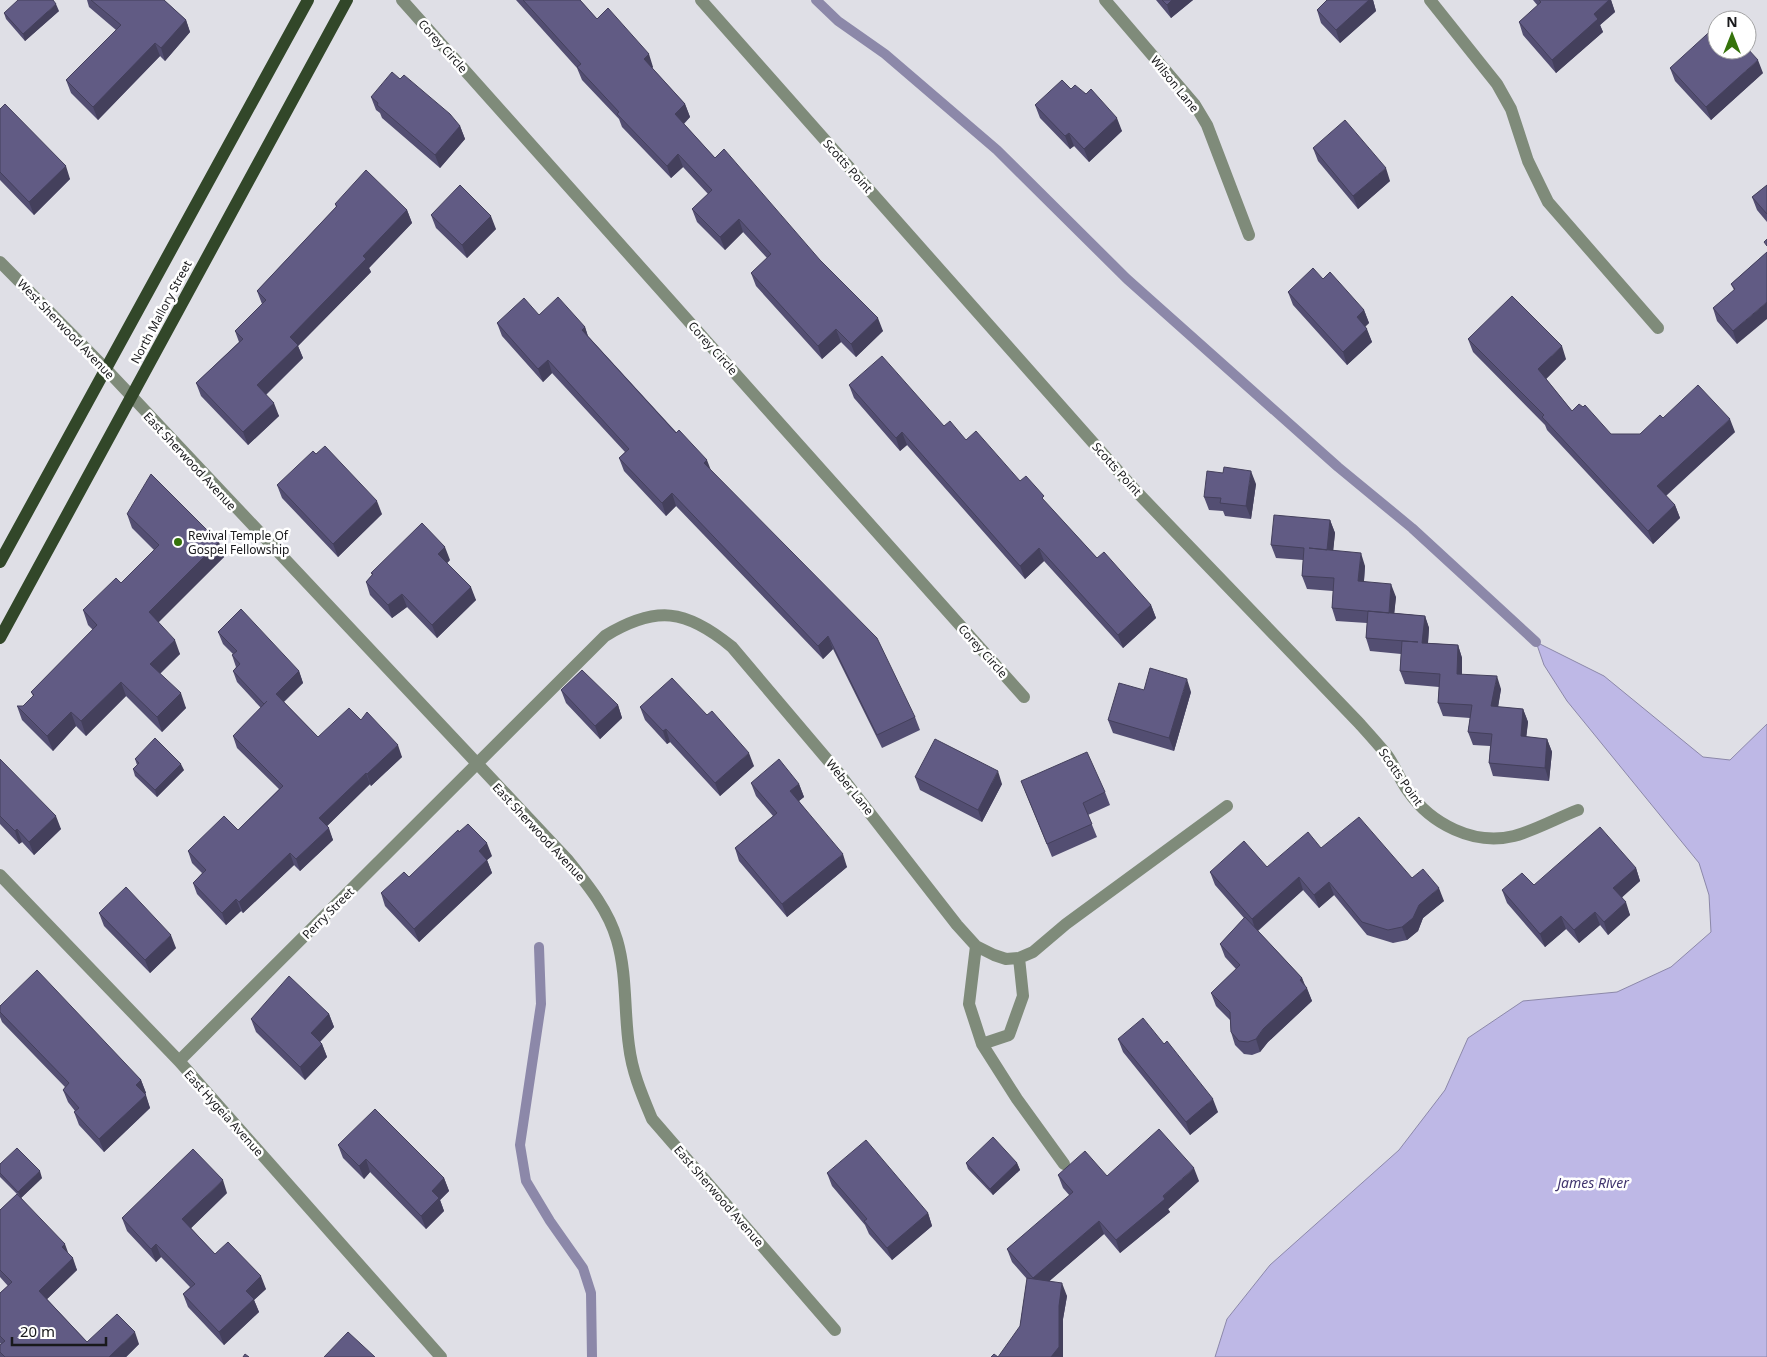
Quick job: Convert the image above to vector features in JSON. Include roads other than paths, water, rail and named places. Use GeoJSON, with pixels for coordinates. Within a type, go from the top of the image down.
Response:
{"type":"FeatureCollection","features":[{"type":"Feature","properties":{"kind":"main road","name":"North Mallory Street"},"geometry":{"type":"LineString","coordinates":[[0,562],[308,0]]}},
{"type":"Feature","properties":{"kind":"main road","name":"North Mallory Street"},"geometry":{"type":"LineString","coordinates":[[0,638],[347,0]]}},
{"type":"Feature","properties":{"kind":"street","name":"Corey Circle"},"geometry":{"type":"LineString","coordinates":[[402,0],[1024,697]]}},
{"type":"Feature","properties":{"kind":"street","name":"Scotts Point"},"geometry":{"type":"LineString","coordinates":[[701,0],[1134,490],[1359,723],[1387,755],[1408,791],[1424,810],[1445,825],[1466,834],[1489,839],[1514,836],[1578,810]]}},
{"type":"Feature","properties":{"kind":"street","name":"Wilson Lane"},"geometry":{"type":"LineString","coordinates":[[1105,0],[1199,112],[1217,148],[1249,235]]}},
{"type":"Feature","properties":{"kind":"street"},"geometry":{"type":"LineString","coordinates":[[1430,0],[1498,84],[1511,109],[1528,161],[1548,202],[1658,328]]}},
{"type":"Feature","properties":{"kind":"street","name":"West Sherwood Avenue"},"geometry":{"type":"LineString","coordinates":[[0,262],[105,368],[130,398]]}},
{"type":"Feature","properties":{"kind":"street","name":"East Sherwood Avenue"},"geometry":{"type":"LineString","coordinates":[[130,398],[567,859],[591,889],[609,922],[622,964],[629,1048],[638,1086],[652,1119],[835,1330]]}},
{"type":"Feature","properties":{"kind":"street","name":"Weber Lane"},"geometry":{"type":"LineString","coordinates":[[476,765],[605,636],[629,622],[650,616],[672,616],[694,621],[712,630],[732,647],[837,771],[957,925],[976,946],[1006,959],[1019,958]]}},
{"type":"Feature","properties":{"kind":"street","name":"Perry Street"},"geometry":{"type":"LineString","coordinates":[[179,1061],[476,765]]}},
{"type":"Feature","properties":{"kind":"street"},"geometry":{"type":"LineString","coordinates":[[982,1044],[1009,1035],[1023,996],[1019,958],[1032,952],[1066,924],[1226,806]]}},
{"type":"Feature","properties":{"kind":"street","name":"East Hygeia Avenue"},"geometry":{"type":"LineString","coordinates":[[0,875],[179,1061],[441,1357]]}},
{"type":"Feature","properties":{"kind":"street"},"geometry":{"type":"LineString","coordinates":[[976,946],[969,1004],[982,1044],[1017,1099],[1064,1164]]}},
{"type":"Feature","properties":{"kind":"water","name":"James River"},"geometry":{"type":"Polygon","coordinates":[[[1536,642],[1604,676],[1703,757],[1730,760],[1767,724],[1767,1357],[1215,1357],[1227,1319],[1270,1265],[1399,1150],[1445,1090],[1468,1038],[1523,1001],[1617,992],[1671,967],[1711,932],[1709,895],[1699,863],[1567,701],[1544,665],[1536,642]]]}},
{"type":"Feature","properties":{"kind":"waterway"},"geometry":{"type":"LineString","coordinates":[[816,0],[838,21],[885,54],[997,150],[1127,279],[1338,467],[1412,528],[1536,642]]}},
{"type":"Feature","properties":{"kind":"waterway"},"geometry":{"type":"LineString","coordinates":[[539,947],[541,1004],[520,1145],[526,1181],[550,1221],[583,1268],[591,1293],[592,1357]]}},
{"type":"Feature","properties":{"kind":"place","name":"Revival Temple Of Gospel Fellowship"},"geometry":{"type":"Point","coordinates":[178,542]}}]}
